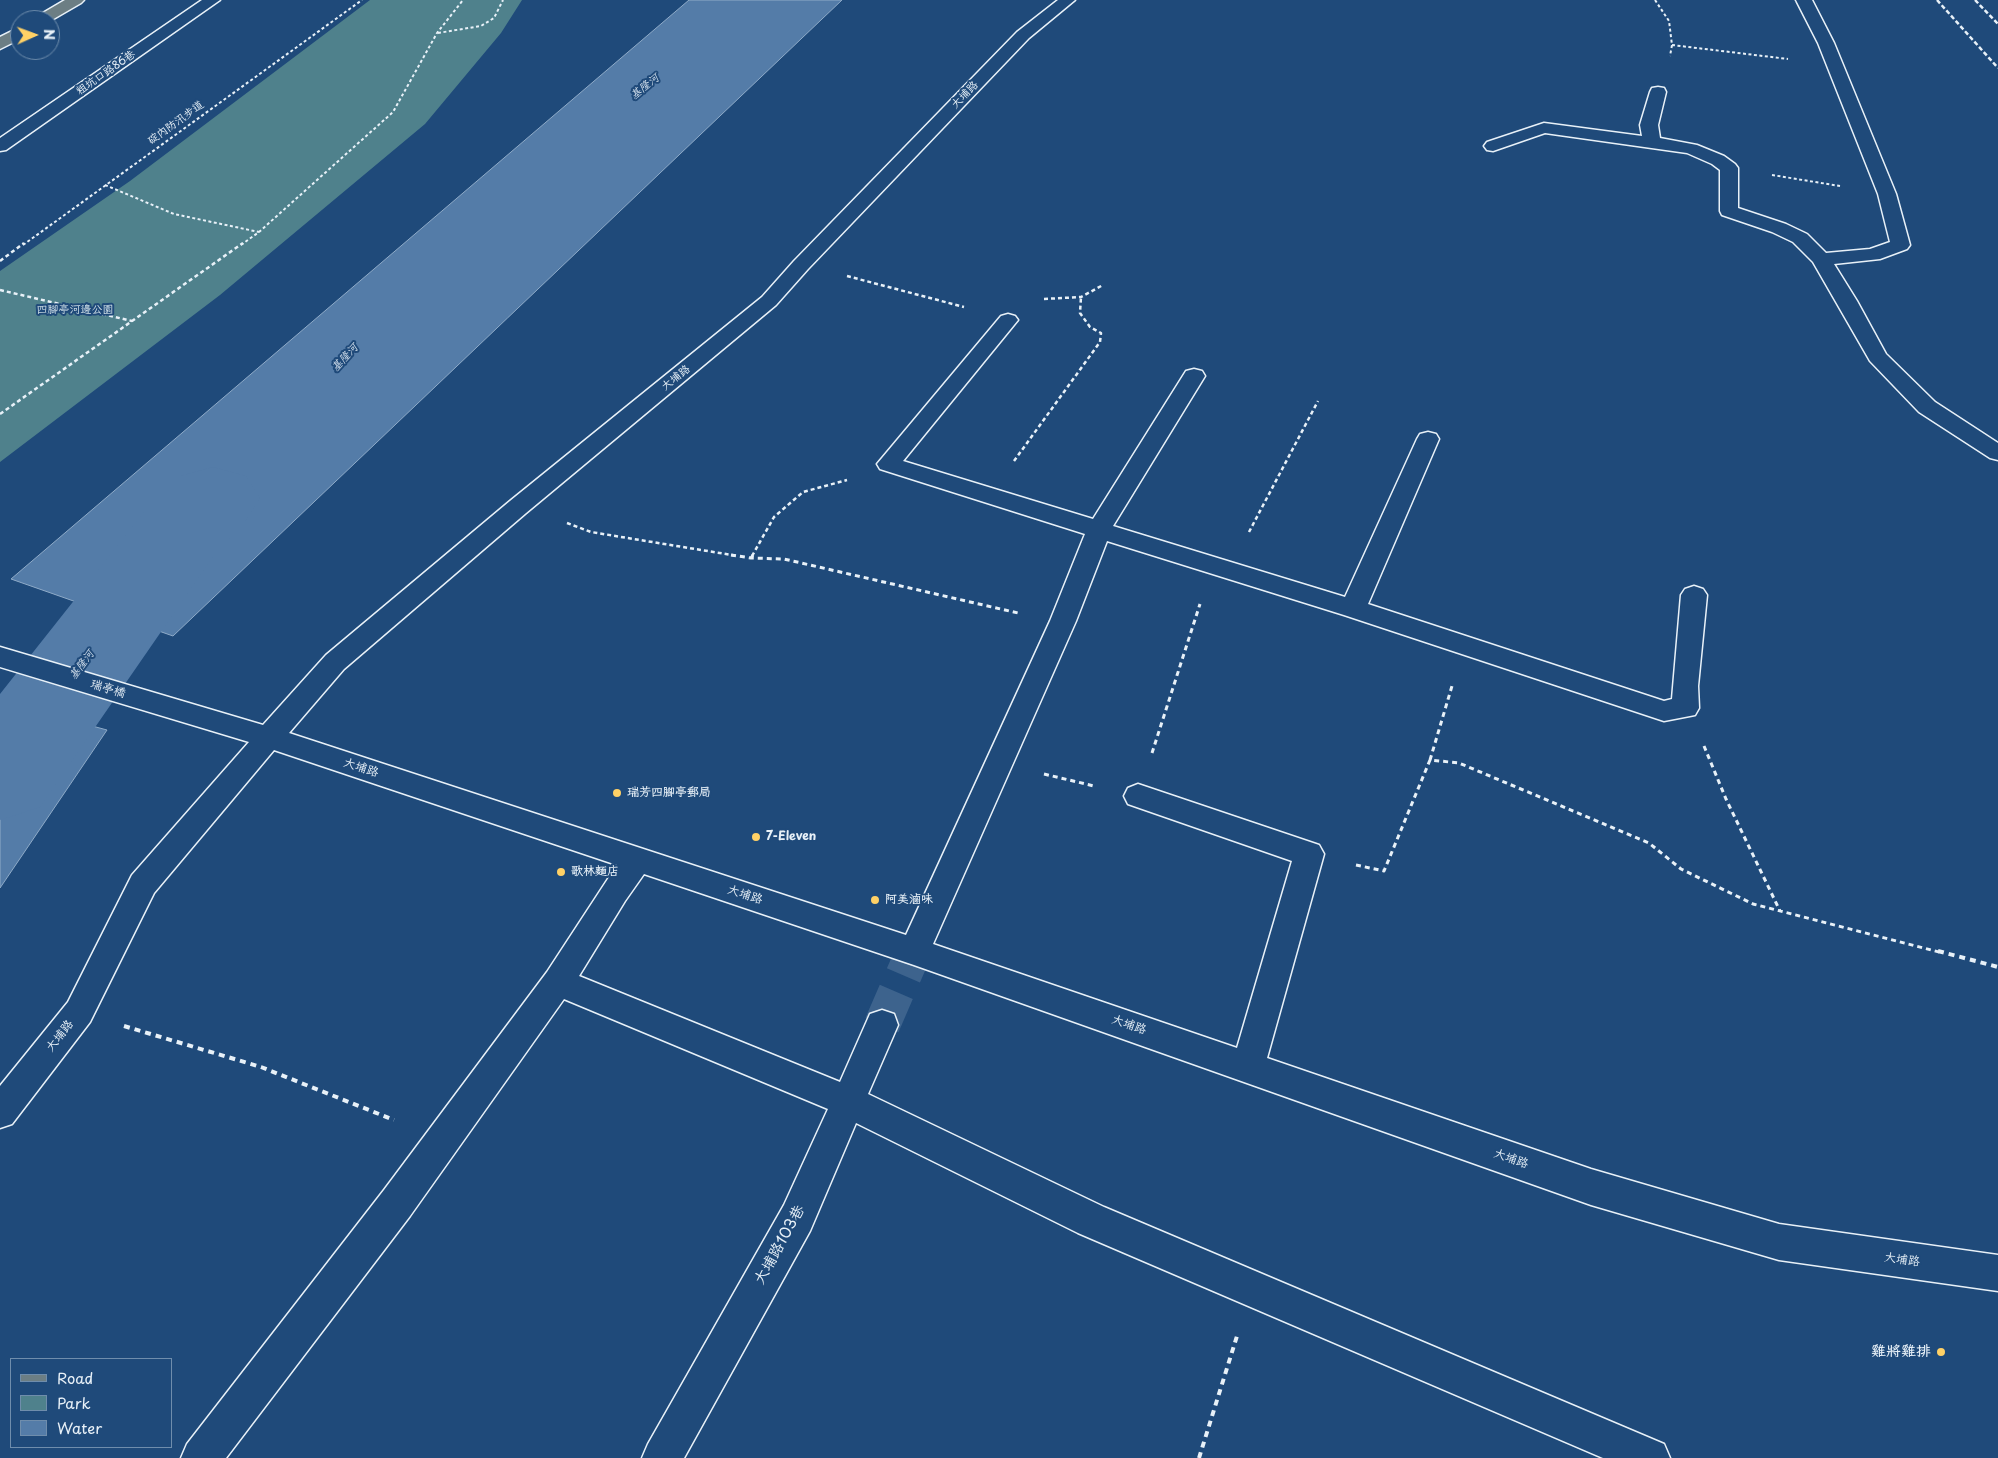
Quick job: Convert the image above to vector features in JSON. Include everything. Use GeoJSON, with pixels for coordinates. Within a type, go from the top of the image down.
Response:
{"type":"FeatureCollection","features":[{"type":"Feature","properties":{"kind":"main road"},"geometry":{"type":"LineString","coordinates":[[58,10],[76,0]]}},
{"type":"Feature","properties":{"kind":"street","name":"粗坑口路86巷"},"geometry":{"type":"LineString","coordinates":[[0,146],[212,0]]}},
{"type":"Feature","properties":{"kind":"street","name":"大埔路"},"geometry":{"type":"LineString","coordinates":[[0,1112],[79,1012],[143,884],[335,662],[518,507],[769,301],[801,265],[1023,35],[1066,0]]}},
{"type":"Feature","properties":{"kind":"street"},"geometry":{"type":"LineString","coordinates":[[1804,0],[1826,43],[1836,72],[1887,194],[1900,245],[1873,255],[1821,259]]}},
{"type":"Feature","properties":{"kind":"street"},"geometry":{"type":"LineString","coordinates":[[1652,142],[1649,125],[1658,92]]}},
{"type":"Feature","properties":{"kind":"street"},"geometry":{"type":"LineString","coordinates":[[1493,146],[1544,128],[1691,149],[1718,160],[1729,168],[1729,211],[1779,228],[1800,238],[1821,259],[1847,301],[1877,357],[1927,408],[1998,452]]}},
{"type":"Feature","properties":{"kind":"street"},"geometry":{"type":"LineString","coordinates":[[1008,320],[888,464],[1353,609],[1664,711],[1685,708],[1685,686],[1694,595]]}},
{"type":"Feature","properties":{"kind":"street"},"geometry":{"type":"LineString","coordinates":[[914,951],[1000,764],[1063,620],[1099,529],[1194,376]]}},
{"type":"Feature","properties":{"kind":"street"},"geometry":{"type":"LineString","coordinates":[[1353,609],[1428,439]]}},
{"type":"Feature","properties":{"kind":"street","name":"瑞亭橋"},"geometry":{"type":"LineString","coordinates":[[0,657],[216,721]]}},
{"type":"Feature","properties":{"kind":"street","name":"大埔路"},"geometry":{"type":"LineString","coordinates":[[216,721],[914,951],[1248,1066],[1590,1187],[1779,1242],[1998,1273]]}},
{"type":"Feature","properties":{"kind":"street"},"geometry":{"type":"LineString","coordinates":[[1138,796],[1309,854],[1248,1066]]}},
{"type":"Feature","properties":{"kind":"street"},"geometry":{"type":"LineString","coordinates":[[201,1458],[397,1203],[443,1140],[558,982],[614,892],[637,860]]}},
{"type":"Feature","properties":{"kind":"street"},"geometry":{"type":"LineString","coordinates":[[558,982],[850,1102],[1091,1220],[1650,1458]]}},
{"type":"Feature","properties":{"kind":"street","name":"大埔路103巷"},"geometry":{"type":"LineString","coordinates":[[662,1458],[797,1218],[850,1102],[882,1024]]}},
{"type":"Feature","properties":{"kind":"path","name":"碇內防汛步道"},"geometry":{"type":"LineString","coordinates":[[0,261],[362,0]]}},
{"type":"Feature","properties":{"kind":"path"},"geometry":{"type":"LineString","coordinates":[[0,414],[259,232],[393,112],[437,33],[463,0]]}},
{"type":"Feature","properties":{"kind":"path"},"geometry":{"type":"LineString","coordinates":[[437,33],[481,26],[494,18],[502,0]]}},
{"type":"Feature","properties":{"kind":"path"},"geometry":{"type":"LineString","coordinates":[[1655,0],[1670,21],[1672,45],[1658,92]]}},
{"type":"Feature","properties":{"kind":"path"},"geometry":{"type":"LineString","coordinates":[[1672,45],[1779,57],[1836,72]]}},
{"type":"Feature","properties":{"kind":"path"},"geometry":{"type":"LineString","coordinates":[[1729,168],[1887,194]]}},
{"type":"Feature","properties":{"kind":"path"},"geometry":{"type":"LineString","coordinates":[[105,184],[174,214],[259,232]]}},
{"type":"Feature","properties":{"kind":"path"},"geometry":{"type":"LineString","coordinates":[[801,265],[908,291],[1008,320],[1035,300],[1081,297],[1103,285]]}},
{"type":"Feature","properties":{"kind":"path"},"geometry":{"type":"LineString","coordinates":[[0,290],[132,321]]}},
{"type":"Feature","properties":{"kind":"path"},"geometry":{"type":"LineString","coordinates":[[989,495],[1100,342],[1101,333],[1090,327],[1080,313],[1081,297]]}},
{"type":"Feature","properties":{"kind":"path"},"geometry":{"type":"LineString","coordinates":[[1000,764],[1138,796],[1221,568],[1318,401]]}},
{"type":"Feature","properties":{"kind":"path"},"geometry":{"type":"LineString","coordinates":[[751,558],[774,517],[803,492],[835,482],[866,476],[914,473]]}},
{"type":"Feature","properties":{"kind":"path"},"geometry":{"type":"LineString","coordinates":[[518,507],[591,532],[751,558],[784,559],[1022,614],[1063,620]]}},
{"type":"Feature","properties":{"kind":"path"},"geometry":{"type":"LineString","coordinates":[[1309,854],[1384,871],[1430,760],[1463,646]]}},
{"type":"Feature","properties":{"kind":"path"},"geometry":{"type":"LineString","coordinates":[[1685,708],[1780,911]]}},
{"type":"Feature","properties":{"kind":"path"},"geometry":{"type":"LineString","coordinates":[[1430,760],[1459,763],[1649,843],[1681,869],[1752,904],[1998,967]]}},
{"type":"Feature","properties":{"kind":"path"},"geometry":{"type":"LineString","coordinates":[[79,1012],[261,1067],[443,1140]]}},
{"type":"Feature","properties":{"kind":"path"},"geometry":{"type":"LineString","coordinates":[[1199,1458],[1251,1288]]}},
{"type":"Feature","properties":{"kind":"green space","name":"四腳亭河邊公園"},"geometry":{"type":"Polygon","coordinates":[[[370,0],[522,0],[501,33],[425,124],[220,295],[0,462],[0,271],[130,181],[370,0]]]}},
{"type":"Feature","properties":{"kind":"water"},"geometry":{"type":"Polygon","coordinates":[[[689,0],[842,0],[173,636],[11,579],[689,0]]]}},
{"type":"Feature","properties":{"kind":"water"},"geometry":{"type":"Polygon","coordinates":[[[0,701],[107,730],[0,888],[0,701]]]}},
{"type":"Feature","properties":{"kind":"waterway","name":"基隆河"},"geometry":{"type":"LineString","coordinates":[[0,775],[178,535],[213,498]]}},
{"type":"Feature","properties":{"kind":"tunnel"},"geometry":{"type":"LineString","coordinates":[[882,1025],[914,951],[913,953]]}},
{"type":"Feature","properties":{"kind":"railway"},"geometry":{"type":"LineString","coordinates":[[1937,0],[1998,68]]}},
{"type":"Feature","properties":{"kind":"railway"},"geometry":{"type":"LineString","coordinates":[[1975,0],[1998,24]]}},
{"type":"Feature","properties":{"kind":"place","name":"瑞芳四腳亭郵局"},"geometry":{"type":"Point","coordinates":[617,793]}},
{"type":"Feature","properties":{"kind":"place","name":"7-Eleven"},"geometry":{"type":"Point","coordinates":[756,837]}},
{"type":"Feature","properties":{"kind":"place","name":"歌林麵店"},"geometry":{"type":"Point","coordinates":[561,872]}},
{"type":"Feature","properties":{"kind":"place","name":"阿美滷味"},"geometry":{"type":"Point","coordinates":[875,900]}},
{"type":"Feature","properties":{"kind":"place","name":"雞將雞排"},"geometry":{"type":"Point","coordinates":[1941,1352]}}]}
